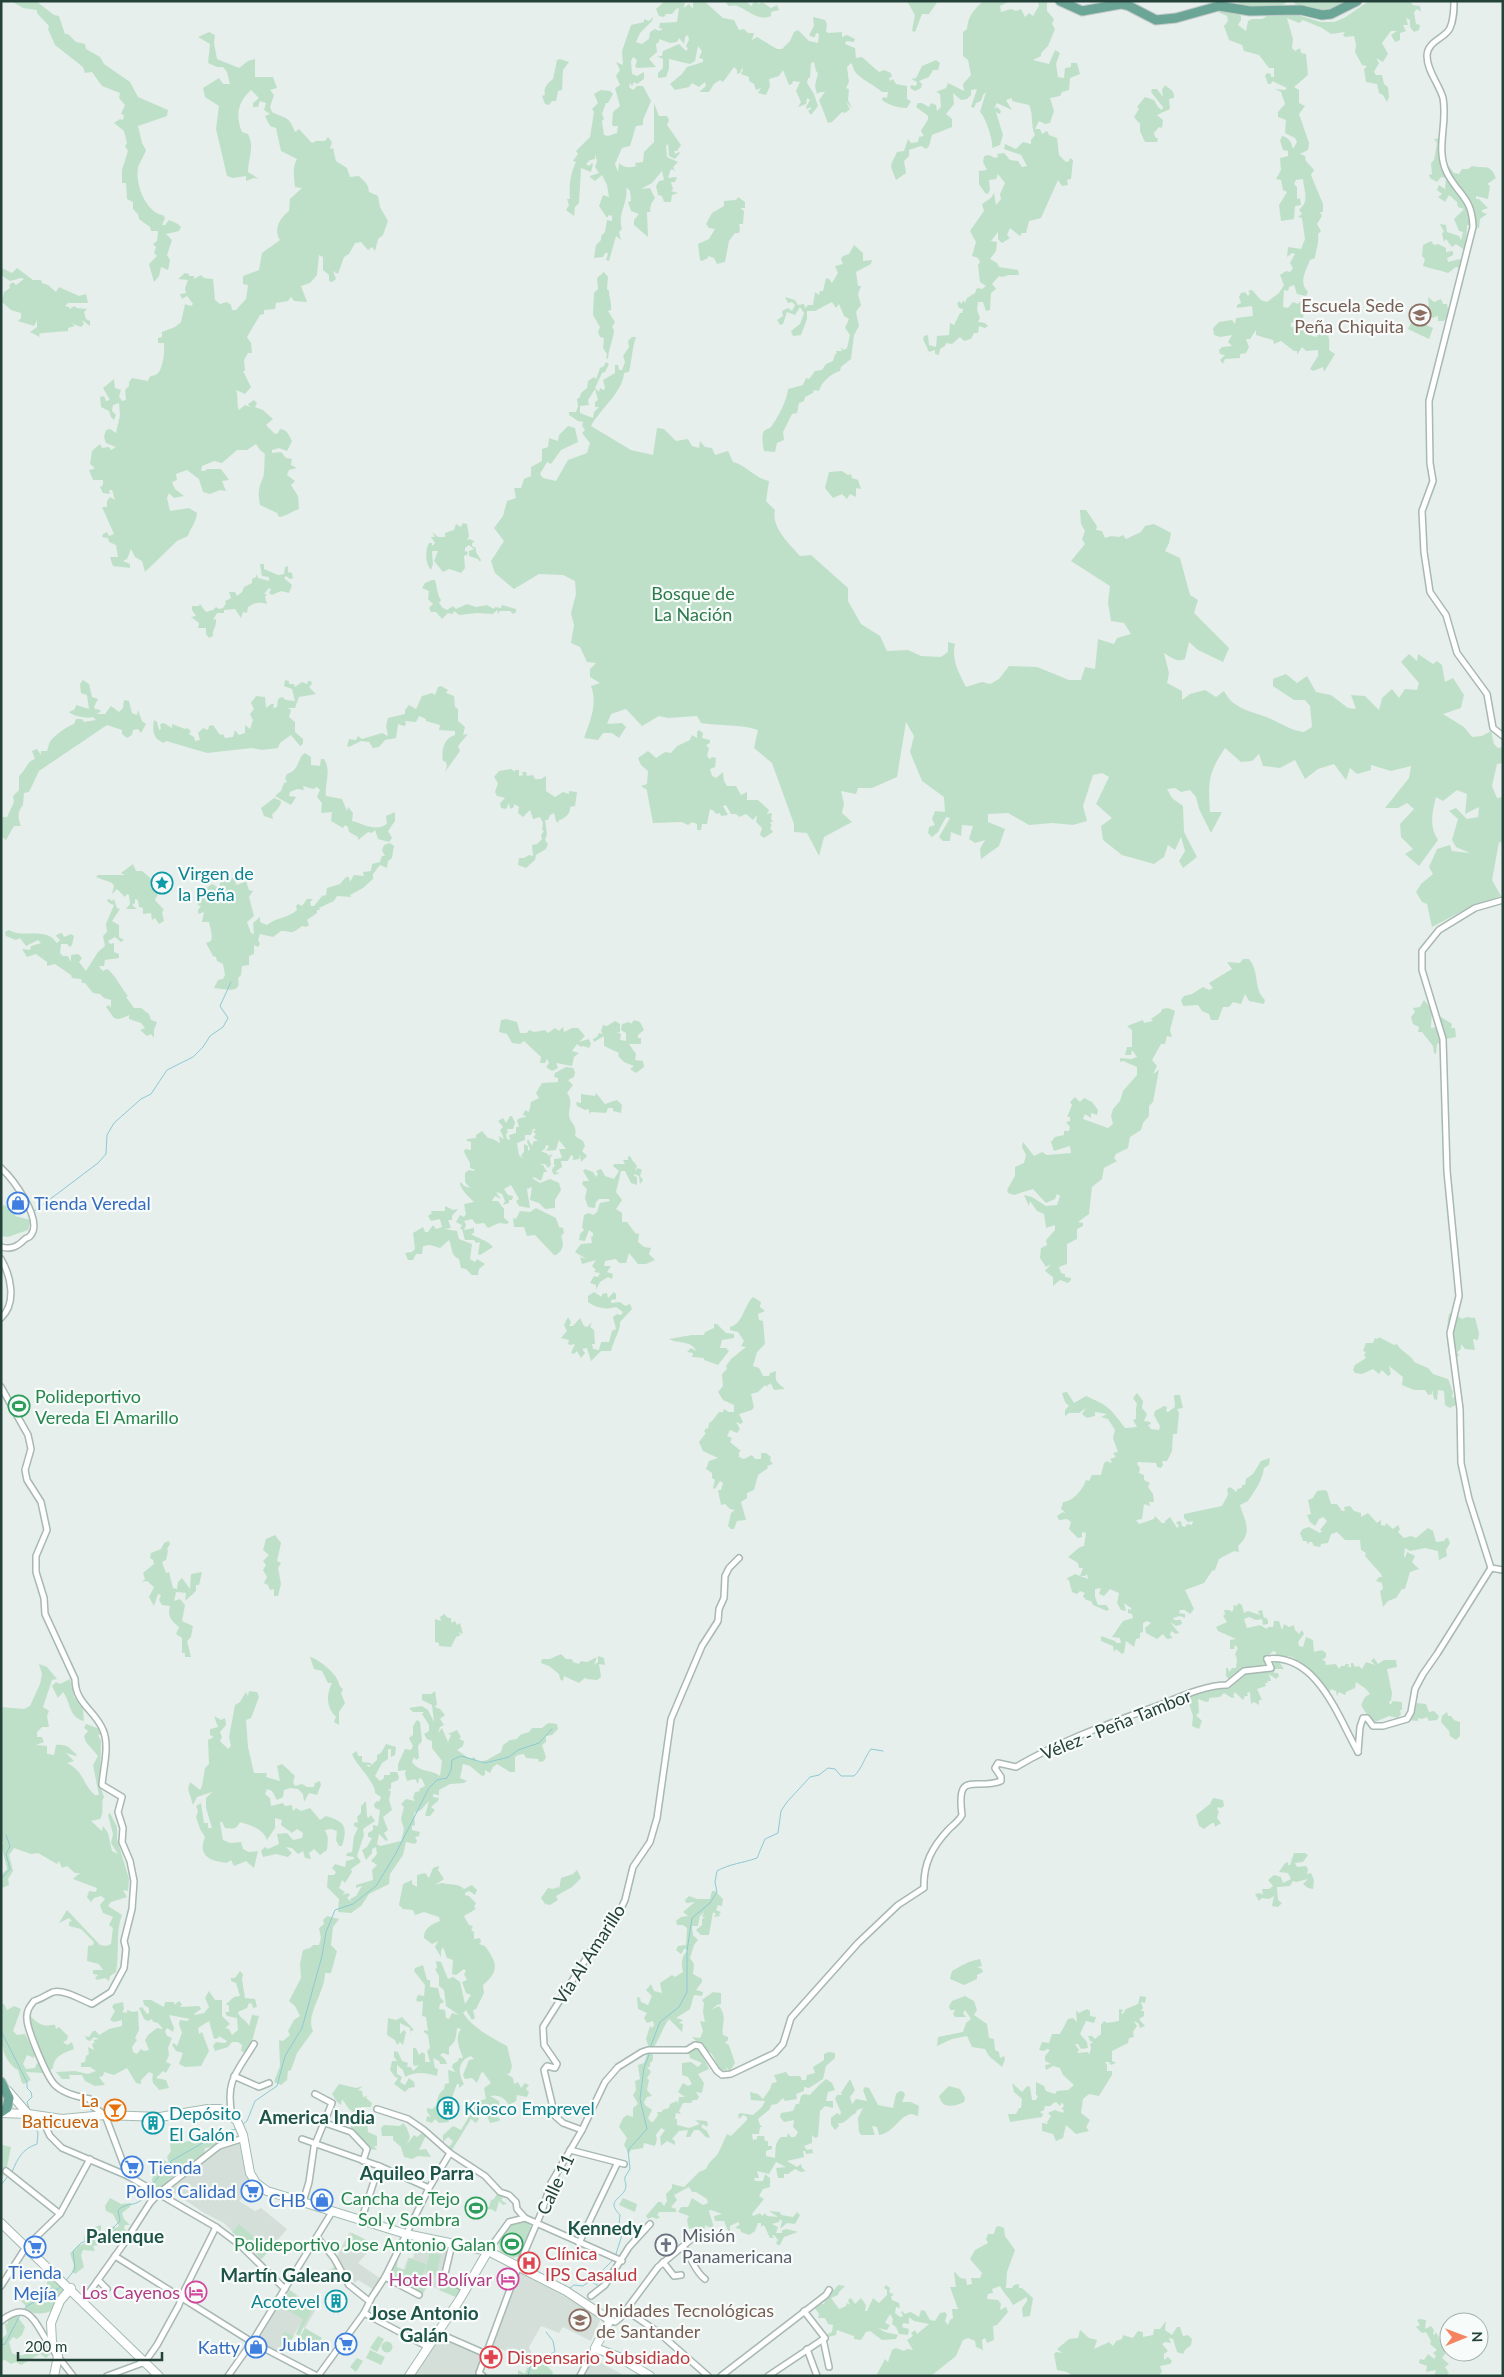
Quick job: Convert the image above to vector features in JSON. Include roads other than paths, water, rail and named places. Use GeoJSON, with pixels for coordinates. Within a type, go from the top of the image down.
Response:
{"type":"FeatureCollection","features":[{"type":"Feature","properties":{"kind":"main road"},"geometry":{"type":"LineString","coordinates":[[1060,1],[1071,8],[1082,11],[1121,4],[1129,6],[1156,20],[1176,18],[1219,6],[1250,11],[1301,10],[1322,15],[1331,14],[1357,1]]}},
{"type":"Feature","properties":{"kind":"main road"},"geometry":{"type":"LineString","coordinates":[[1,2082],[28,2114]]}},
{"type":"Feature","properties":{"kind":"main road"},"geometry":{"type":"LineString","coordinates":[[1,2113],[9,2103],[7,2091]]}},
{"type":"Feature","properties":{"kind":"main road"},"geometry":{"type":"LineString","coordinates":[[1,2113],[28,2114],[62,2119],[105,2115],[160,2117],[212,2108],[220,2109],[234,2118],[243,2135],[250,2172],[256,2183],[272,2194],[406,2234],[488,2251],[519,2265],[567,2292],[610,2320],[595,2348],[619,2357],[650,2376]]}},
{"type":"Feature","properties":{"kind":"main road"},"geometry":{"type":"LineString","coordinates":[[3,2225],[71,2288],[158,2376]]}},
{"type":"Feature","properties":{"kind":"main road"},"geometry":{"type":"LineString","coordinates":[[409,2376],[466,2289],[488,2251]]}},
{"type":"Feature","properties":{"kind":"main road"},"geometry":{"type":"LineString","coordinates":[[54,2376],[58,2356],[52,2342],[51,2323],[60,2301],[71,2288]]}},
{"type":"Feature","properties":{"kind":"street"},"geometry":{"type":"LineString","coordinates":[[1454,1],[1454,14],[1450,29],[1432,44],[1427,53],[1428,64],[1443,98],[1444,118],[1440,152],[1448,174],[1472,211],[1472,227],[1429,401],[1430,463],[1433,482],[1422,511],[1424,552],[1430,592],[1446,615],[1457,653],[1487,694],[1493,728],[1503,736]]}},
{"type":"Feature","properties":{"kind":"street"},"geometry":{"type":"LineString","coordinates":[[1503,900],[1475,908],[1439,930],[1422,951],[1422,970],[1443,1039],[1447,1171],[1459,1296],[1450,1333],[1460,1409],[1461,1463],[1469,1499],[1491,1568],[1503,1570]]}},
{"type":"Feature","properties":{"kind":"street"},"geometry":{"type":"LineString","coordinates":[[1,1168],[8,1174],[32,1212],[34,1228],[31,1236],[21,1244],[12,1248],[1,1247]]}},
{"type":"Feature","properties":{"kind":"street"},"geometry":{"type":"LineString","coordinates":[[1,1259],[6,1267],[11,1285],[11,1299],[8,1312],[1,1318]]}},
{"type":"Feature","properties":{"kind":"street"},"geometry":{"type":"LineString","coordinates":[[1,1387],[28,1435],[30,1449],[25,1470],[27,1480],[41,1502],[45,1514],[47,1530],[36,1556],[36,1572],[44,1598],[45,1614],[75,1679],[75,1691],[104,1730],[106,1747],[102,1785],[122,1797],[118,1812],[123,1828],[122,1842],[130,1861],[134,1882],[132,1909],[124,1941],[126,1949],[124,1968],[111,1992],[92,2004],[62,1992],[53,1992],[44,1998],[34,2001],[26,2016],[28,2029],[33,2035],[39,2056],[53,2084],[78,2097],[90,2098],[92,2106],[105,2115],[128,2176]]}},
{"type":"Feature","properties":{"kind":"street","name":"Vía Al Amarillo"},"geometry":{"type":"LineString","coordinates":[[582,2130],[563,2123],[556,2116],[553,2109],[553,2101],[544,2070],[547,2066],[555,2068],[557,2064],[544,2045],[543,2027],[596,1943],[613,1925],[625,1900],[633,1867],[650,1842],[658,1818],[671,1719],[702,1646],[718,1621],[719,1609],[724,1598],[725,1576],[728,1568],[739,1558]]}},
{"type":"Feature","properties":{"kind":"street","name":"Vélez - Peña Tambor"},"geometry":{"type":"LineString","coordinates":[[688,2050],[695,2045],[700,2046],[717,2071],[722,2075],[731,2074],[775,2053],[783,2044],[791,2018],[858,1942],[898,1905],[924,1888],[923,1874],[935,1844],[962,1816],[959,1795],[961,1791],[975,1783],[1001,1780],[1001,1777],[994,1768],[998,1763],[1016,1767],[1060,1742],[1170,1701],[1217,1685],[1227,1685],[1244,1670],[1271,1668],[1266,1661],[1270,1658],[1291,1661],[1302,1666],[1322,1686],[1358,1752],[1360,1748],[1360,1727],[1363,1718],[1367,1718],[1373,1726],[1383,1726],[1407,1719],[1411,1712],[1415,1690],[1422,1674],[1437,1654],[1491,1568]]}},
{"type":"Feature","properties":{"kind":"street"},"geometry":{"type":"LineString","coordinates":[[234,2118],[228,2094],[234,2076],[254,2044]]}},
{"type":"Feature","properties":{"kind":"street","name":"Calle 11"},"geometry":{"type":"LineString","coordinates":[[484,2376],[479,2373],[552,2183],[582,2130],[610,2074],[622,2063],[648,2050],[688,2050]]}},
{"type":"Feature","properties":{"kind":"street"},"geometry":{"type":"LineString","coordinates":[[234,2076],[259,2087],[269,2083]]}},
{"type":"Feature","properties":{"kind":"street"},"geometry":{"type":"LineString","coordinates":[[303,2202],[316,2143],[332,2103],[315,2094]]}},
{"type":"Feature","properties":{"kind":"street"},"geometry":{"type":"LineString","coordinates":[[377,2109],[414,2123],[438,2140],[450,2153],[485,2176],[500,2192],[509,2195],[516,2202],[517,2208],[525,2218],[621,2260]]}},
{"type":"Feature","properties":{"kind":"street"},"geometry":{"type":"LineString","coordinates":[[38,2115],[50,2136],[62,2148],[145,2184],[216,2227],[240,2245],[285,2289]]}},
{"type":"Feature","properties":{"kind":"street"},"geometry":{"type":"LineString","coordinates":[[308,2117],[350,2132],[367,2149],[363,2160]]}},
{"type":"Feature","properties":{"kind":"street"},"geometry":{"type":"LineString","coordinates":[[83,2301],[115,2256],[156,2192],[219,2146],[243,2135]]}},
{"type":"Feature","properties":{"kind":"street"},"geometry":{"type":"LineString","coordinates":[[302,2139],[379,2166],[429,2188]]}},
{"type":"Feature","properties":{"kind":"street"},"geometry":{"type":"LineString","coordinates":[[570,2150],[617,2164],[624,2164]]}},
{"type":"Feature","properties":{"kind":"street"},"geometry":{"type":"LineString","coordinates":[[115,2256],[252,2342],[318,2376],[364,2313],[369,2301],[385,2278],[429,2188],[450,2153]]}},
{"type":"Feature","properties":{"kind":"street"},"geometry":{"type":"LineString","coordinates":[[1,2286],[26,2247],[60,2214],[90,2159]]}},
{"type":"Feature","properties":{"kind":"street"},"geometry":{"type":"LineString","coordinates":[[579,2243],[617,2164]]}},
{"type":"Feature","properties":{"kind":"street"},"geometry":{"type":"LineString","coordinates":[[361,2221],[379,2166]]}},
{"type":"Feature","properties":{"kind":"street"},"geometry":{"type":"LineString","coordinates":[[6,2171],[60,2214]]}},
{"type":"Feature","properties":{"kind":"street"},"geometry":{"type":"LineString","coordinates":[[228,2376],[252,2342],[332,2212]]}},
{"type":"Feature","properties":{"kind":"street"},"geometry":{"type":"LineString","coordinates":[[488,2251],[509,2222],[525,2218]]}},
{"type":"Feature","properties":{"kind":"street"},"geometry":{"type":"LineString","coordinates":[[591,2296],[605,2285],[628,2247],[650,2224]]}},
{"type":"Feature","properties":{"kind":"street"},"geometry":{"type":"LineString","coordinates":[[107,2376],[145,2362],[157,2345],[182,2298],[216,2227]]}},
{"type":"Feature","properties":{"kind":"street"},"geometry":{"type":"LineString","coordinates":[[317,2237],[334,2258],[349,2285],[369,2301]]}},
{"type":"Feature","properties":{"kind":"street"},"geometry":{"type":"LineString","coordinates":[[610,2320],[615,2322],[627,2311],[663,2262],[694,2237]]}},
{"type":"Feature","properties":{"kind":"street"},"geometry":{"type":"LineString","coordinates":[[452,2244],[444,2278],[466,2289]]}},
{"type":"Feature","properties":{"kind":"street"},"geometry":{"type":"LineString","coordinates":[[682,2248],[690,2255],[698,2273],[705,2279]]}},
{"type":"Feature","properties":{"kind":"street"},"geometry":{"type":"LineString","coordinates":[[663,2262],[674,2276],[681,2275]]}},
{"type":"Feature","properties":{"kind":"street"},"geometry":{"type":"LineString","coordinates":[[385,2278],[419,2295]]}},
{"type":"Feature","properties":{"kind":"street"},"geometry":{"type":"LineString","coordinates":[[98,2280],[107,2289]]}},
{"type":"Feature","properties":{"kind":"street"},"geometry":{"type":"LineString","coordinates":[[721,2376],[826,2295],[828,2290]]}},
{"type":"Feature","properties":{"kind":"street"},"geometry":{"type":"LineString","coordinates":[[627,2311],[658,2332],[708,2376]]}},
{"type":"Feature","properties":{"kind":"street"},"geometry":{"type":"LineString","coordinates":[[804,2311],[824,2338],[830,2366]]}},
{"type":"Feature","properties":{"kind":"street"},"geometry":{"type":"LineString","coordinates":[[1,2321],[17,2312],[26,2313],[35,2319],[72,2376]]}},
{"type":"Feature","properties":{"kind":"street"},"geometry":{"type":"LineString","coordinates":[[364,2313],[428,2348]]}},
{"type":"Feature","properties":{"kind":"street"},"geometry":{"type":"LineString","coordinates":[[438,2333],[486,2354]]}},
{"type":"Feature","properties":{"kind":"street"},"geometry":{"type":"LineString","coordinates":[[768,2376],[824,2338]]}},
{"type":"Feature","properties":{"kind":"street"},"geometry":{"type":"LineString","coordinates":[[580,2376],[595,2348]]}},
{"type":"Feature","properties":{"kind":"street"},"geometry":{"type":"LineString","coordinates":[[807,2349],[817,2376]]}},
{"type":"Feature","properties":{"kind":"waterway"},"geometry":{"type":"LineString","coordinates":[[33,1212],[98,1163],[106,1154],[107,1135],[114,1123],[141,1099],[151,1094],[167,1070],[193,1057],[210,1036],[223,1027],[228,1018],[220,1006],[231,982]]}},
{"type":"Feature","properties":{"kind":"waterway"},"geometry":{"type":"LineString","coordinates":[[242,2125],[247,2121],[255,2101],[277,2086],[285,2056],[302,2028],[322,1956],[326,1932],[335,1910],[353,1904],[376,1886],[395,1855],[429,1788],[437,1780],[447,1778],[451,1770],[452,1760],[461,1756],[485,1763],[509,1757],[518,1750],[539,1743],[552,1729]]}},
{"type":"Feature","properties":{"kind":"waterway"},"geometry":{"type":"LineString","coordinates":[[650,2048],[660,2022],[679,2007],[687,1992],[687,1951],[692,1918],[710,1903],[717,1892],[715,1882],[717,1871],[757,1858],[765,1839],[778,1833],[781,1811],[810,1777],[819,1775],[828,1768],[835,1769],[841,1776],[854,1776],[871,1749],[883,1751]]}},
{"type":"Feature","properties":{"kind":"waterway"},"geometry":{"type":"LineString","coordinates":[[1,1879],[10,1869],[6,1854],[10,1846],[6,1835]]}},
{"type":"Feature","properties":{"kind":"waterway"},"geometry":{"type":"LineString","coordinates":[[1,2031],[27,2082],[27,2088],[31,2092],[32,2097],[27,2102],[29,2108]]}},
{"type":"Feature","properties":{"kind":"waterway"},"geometry":{"type":"LineString","coordinates":[[615,2257],[622,2235],[619,2225],[620,2215],[614,2206],[625,2190],[625,2177],[630,2169],[628,2150],[647,2129],[640,2099],[644,2068],[650,2052]]}},
{"type":"Feature","properties":{"kind":"waterway"},"geometry":{"type":"LineString","coordinates":[[12,2172],[21,2155],[37,2144],[38,2133],[30,2117]]}},
{"type":"Feature","properties":{"kind":"waterway"},"geometry":{"type":"LineString","coordinates":[[151,2187],[159,2176],[168,2171],[171,2161],[222,2132],[237,2129]]}},
{"type":"Feature","properties":{"kind":"waterway"},"geometry":{"type":"LineString","coordinates":[[1,2185],[9,2175]]}},
{"type":"Feature","properties":{"kind":"waterway"},"geometry":{"type":"LineString","coordinates":[[65,2282],[75,2269],[73,2251],[81,2243],[109,2232],[120,2221],[118,2210],[126,2205],[141,2201],[149,2191]]}},
{"type":"Feature","properties":{"kind":"waterway"},"geometry":{"type":"LineString","coordinates":[[570,2288],[574,2285],[583,2286],[590,2281],[599,2286],[603,2281],[603,2270],[613,2260]]}},
{"type":"Feature","properties":{"kind":"waterway"},"geometry":{"type":"LineString","coordinates":[[23,2311],[27,2306],[61,2287]]}},
{"type":"Feature","properties":{"kind":"waterway"},"geometry":{"type":"LineString","coordinates":[[1,2345],[5,2344],[20,2315]]}},
{"type":"Feature","properties":{"kind":"waterway"},"geometry":{"type":"LineString","coordinates":[[528,2376],[530,2367],[545,2356],[555,2352],[553,2341],[546,2332]]}},
{"type":"Feature","properties":{"kind":"place","name":"Escuela Sede Peña Chiquita"},"geometry":{"type":"Point","coordinates":[1420,315]}},
{"type":"Feature","properties":{"kind":"place","name":"Virgen de la Peña"},"geometry":{"type":"Point","coordinates":[162,883]}},
{"type":"Feature","properties":{"kind":"place","name":"Tienda Veredal"},"geometry":{"type":"Point","coordinates":[18,1203]}},
{"type":"Feature","properties":{"kind":"place","name":"Polideportivo Vereda El Amarillo"},"geometry":{"type":"Point","coordinates":[19,1406]}},
{"type":"Feature","properties":{"kind":"place","name":"Kiosco Emprevel"},"geometry":{"type":"Point","coordinates":[448,2108]}},
{"type":"Feature","properties":{"kind":"place","name":"La Baticueva"},"geometry":{"type":"Point","coordinates":[115,2110]}},
{"type":"Feature","properties":{"kind":"place","name":"Depósito El Galón"},"geometry":{"type":"Point","coordinates":[153,2123]}},
{"type":"Feature","properties":{"kind":"place","name":"Tienda"},"geometry":{"type":"Point","coordinates":[132,2167]}},
{"type":"Feature","properties":{"kind":"place","name":"Pollos Calidad"},"geometry":{"type":"Point","coordinates":[252,2191]}},
{"type":"Feature","properties":{"kind":"place","name":"CHB"},"geometry":{"type":"Point","coordinates":[322,2200]}},
{"type":"Feature","properties":{"kind":"place","name":"Cancha de Tejo Sol y Sombra"},"geometry":{"type":"Point","coordinates":[476,2208]}},
{"type":"Feature","properties":{"kind":"place","name":"Polideportivo Jose Antonio Galan"},"geometry":{"type":"Point","coordinates":[512,2244]}},
{"type":"Feature","properties":{"kind":"place","name":"Misión Panamericana"},"geometry":{"type":"Point","coordinates":[666,2245]}},
{"type":"Feature","properties":{"kind":"place","name":"Tienda Mejía"},"geometry":{"type":"Point","coordinates":[35,2247]}},
{"type":"Feature","properties":{"kind":"place","name":"Clínica IPS Casalud"},"geometry":{"type":"Point","coordinates":[529,2263]}},
{"type":"Feature","properties":{"kind":"place","name":"Hotel Bolívar"},"geometry":{"type":"Point","coordinates":[508,2279]}},
{"type":"Feature","properties":{"kind":"place","name":"Los Cayenos"},"geometry":{"type":"Point","coordinates":[196,2292]}},
{"type":"Feature","properties":{"kind":"place","name":"Acotevel"},"geometry":{"type":"Point","coordinates":[336,2301]}},
{"type":"Feature","properties":{"kind":"place","name":"Unidades Tecnológicas de Santander"},"geometry":{"type":"Point","coordinates":[580,2320]}},
{"type":"Feature","properties":{"kind":"place","name":"Jublan"},"geometry":{"type":"Point","coordinates":[346,2344]}},
{"type":"Feature","properties":{"kind":"place","name":"Katty"},"geometry":{"type":"Point","coordinates":[256,2347]}},
{"type":"Feature","properties":{"kind":"place","name":"Dispensario Subsidiado"},"geometry":{"type":"Point","coordinates":[491,2357]}},
{"type":"Feature","properties":{"kind":"district","name":"America India"},"geometry":{"type":"Point","coordinates":[317,2116]}},
{"type":"Feature","properties":{"kind":"district","name":"Aquileo Parra"},"geometry":{"type":"Point","coordinates":[417,2172]}},
{"type":"Feature","properties":{"kind":"district","name":"Kennedy"},"geometry":{"type":"Point","coordinates":[605,2227]}},
{"type":"Feature","properties":{"kind":"district","name":"Palenque"},"geometry":{"type":"Point","coordinates":[125,2235]}},
{"type":"Feature","properties":{"kind":"district","name":"Martín Galeano"},"geometry":{"type":"Point","coordinates":[286,2274]}},
{"type":"Feature","properties":{"kind":"district","name":"Jose Antonio Galán"},"geometry":{"type":"Point","coordinates":[424,2323]}},
{"type":"Feature","properties":{"kind":"park label","name":"Bosque de La Nación"},"geometry":{"type":"Point","coordinates":[693,603]}}]}
